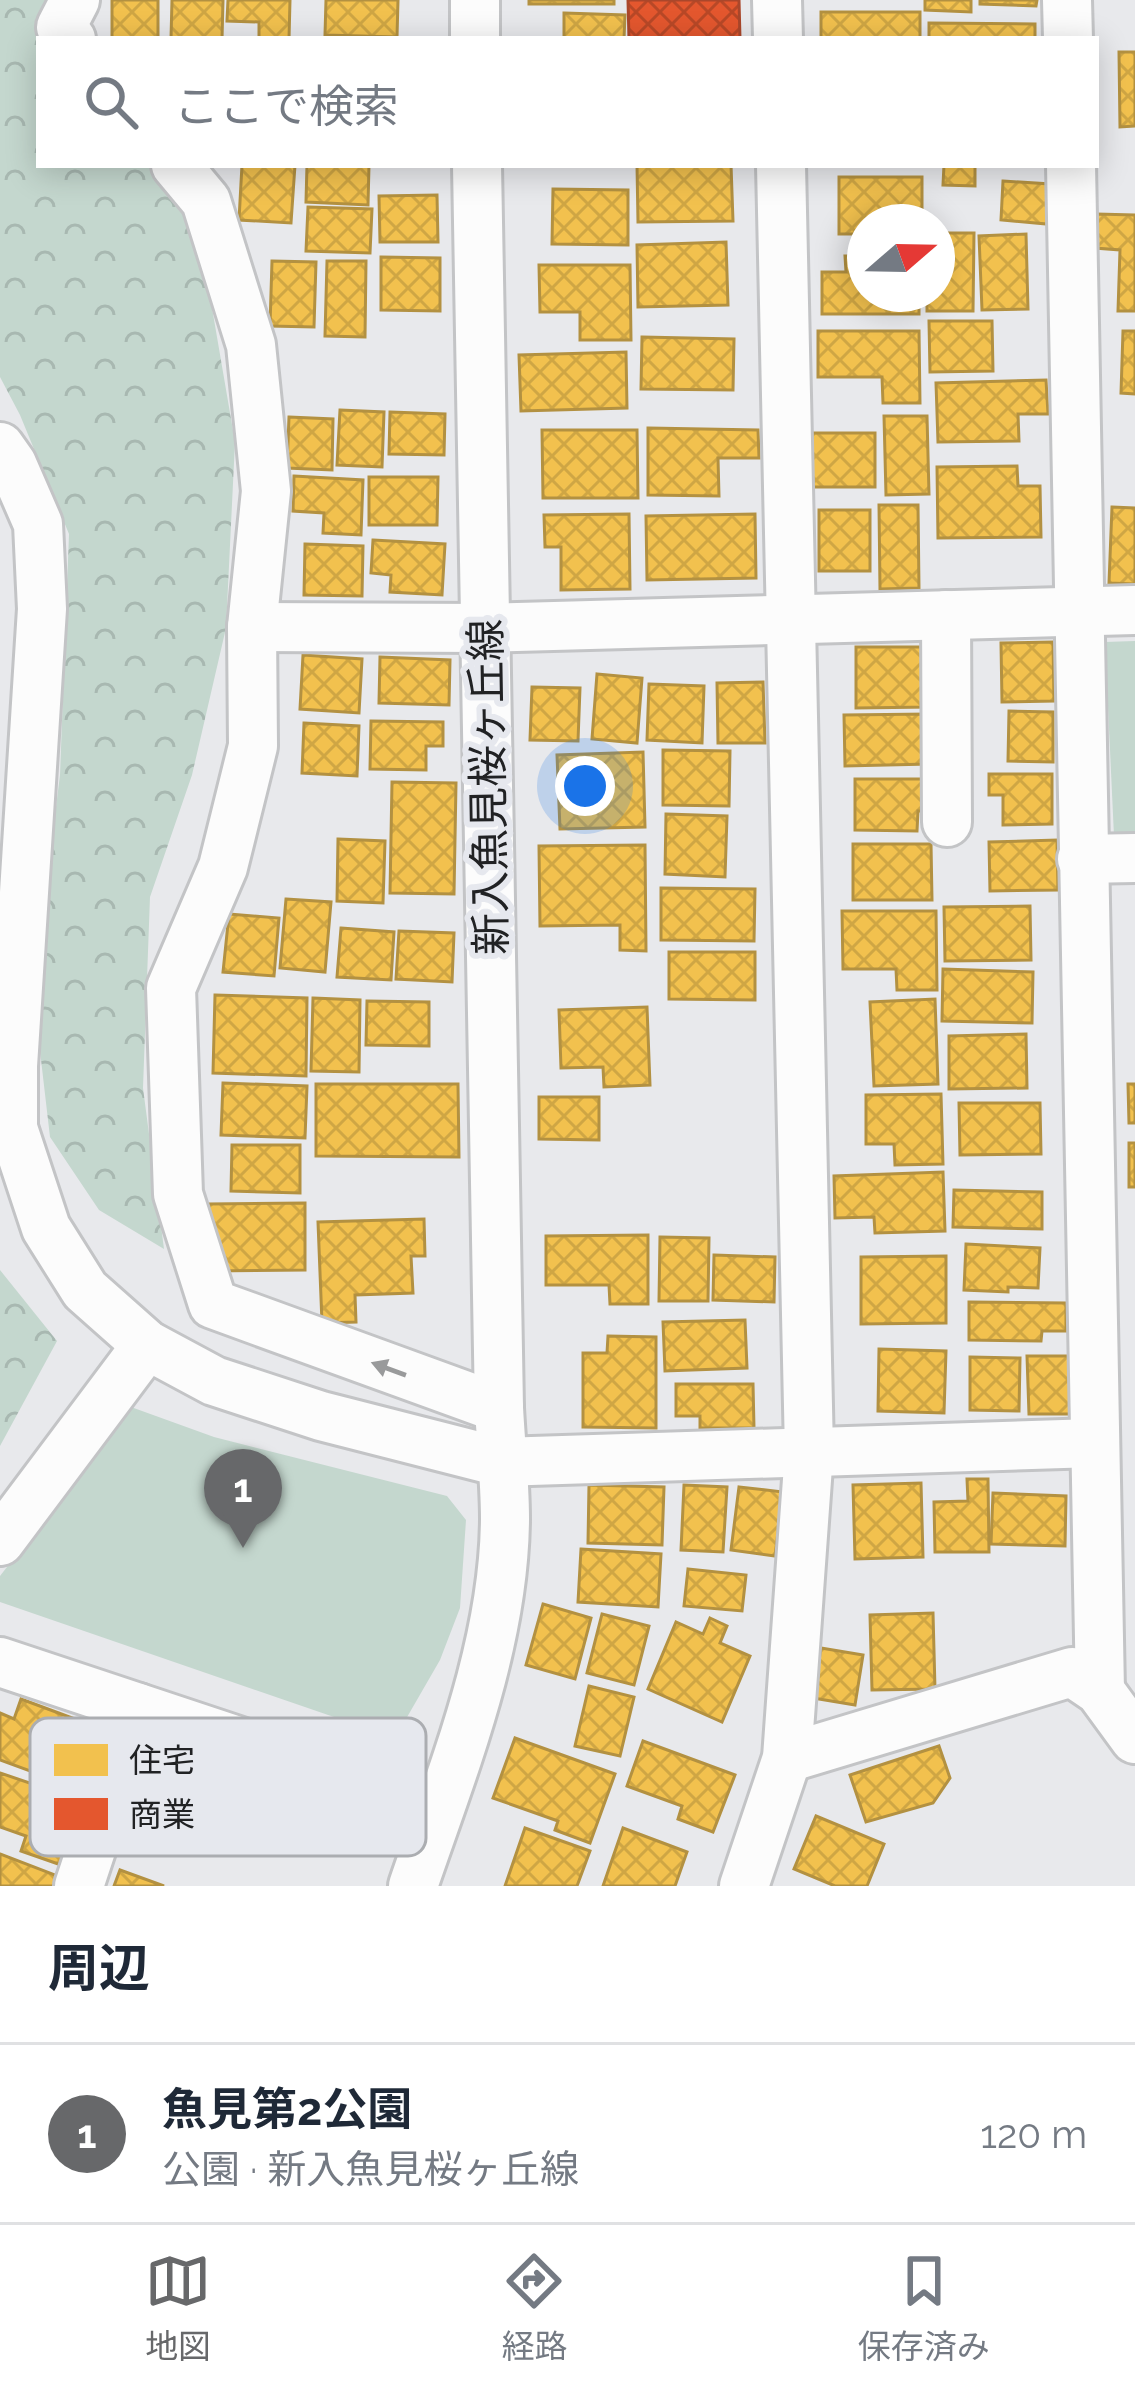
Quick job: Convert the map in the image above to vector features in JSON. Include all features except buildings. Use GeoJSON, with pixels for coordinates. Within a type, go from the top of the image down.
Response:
{"type":"FeatureCollection","features":[{"type":"Feature","properties":{"kind":"street"},"geometry":{"type":"LineString","coordinates":[[68,36],[61,27],[75,0]]}},
{"type":"Feature","properties":{"kind":"street"},"geometry":{"type":"LineString","coordinates":[[475,0],[475,36]]}},
{"type":"Feature","properties":{"kind":"street"},"geometry":{"type":"LineString","coordinates":[[777,0],[778,36]]}},
{"type":"Feature","properties":{"kind":"street"},"geometry":{"type":"LineString","coordinates":[[1067,0],[1068,36]]}},
{"type":"Feature","properties":{"kind":"street"},"geometry":{"type":"LineString","coordinates":[[178,168],[206,201],[251,345],[266,490],[252,627],[254,746],[223,866],[171,988],[178,1194],[213,1304],[499,1408]]}},
{"type":"Feature","properties":{"kind":"street","name":"新入魚見桜ヶ丘線"},"geometry":{"type":"LineString","coordinates":[[477,168],[502,1462]]}},
{"type":"Feature","properties":{"kind":"street"},"geometry":{"type":"LineString","coordinates":[[744,1886],[787,1758],[809,1452],[781,168]]}},
{"type":"Feature","properties":{"kind":"street"},"geometry":{"type":"LineString","coordinates":[[1071,168],[1100,1691]]}},
{"type":"Feature","properties":{"kind":"street"},"geometry":{"type":"LineString","coordinates":[[0,447],[38,524],[42,609],[13,1128],[46,1228],[86,1290],[147,1345],[214,1382],[321,1416],[502,1462],[1095,1443]]}},
{"type":"Feature","properties":{"kind":"street"},"geometry":{"type":"LineString","coordinates":[[252,627],[484,628],[1135,610]]}},
{"type":"Feature","properties":{"kind":"street"},"geometry":{"type":"LineString","coordinates":[[946,615],[947,823]]}},
{"type":"Feature","properties":{"kind":"street"},"geometry":{"type":"LineString","coordinates":[[1082,859],[1135,859]]}},
{"type":"Feature","properties":{"kind":"street"},"geometry":{"type":"LineString","coordinates":[[0,1541],[147,1345]]}},
{"type":"Feature","properties":{"kind":"street"},"geometry":{"type":"LineString","coordinates":[[426,1847],[471,1714],[493,1621],[505,1521],[502,1462]]}},
{"type":"Feature","properties":{"kind":"street"},"geometry":{"type":"LineString","coordinates":[[0,1662],[168,1718]]}},
{"type":"Feature","properties":{"kind":"street"},"geometry":{"type":"LineString","coordinates":[[787,1758],[1072,1672],[1100,1691],[1135,1739]]}},
{"type":"Feature","properties":{"kind":"street"},"geometry":{"type":"LineString","coordinates":[[135,1718],[138,1708]]}},
{"type":"Feature","properties":{"kind":"street"},"geometry":{"type":"LineString","coordinates":[[426,1804],[439,1808]]}},
{"type":"Feature","properties":{"kind":"street"},"geometry":{"type":"LineString","coordinates":[[79,1886],[89,1856]]}},
{"type":"Feature","properties":{"kind":"street"},"geometry":{"type":"LineString","coordinates":[[413,1886],[423,1856]]}},
{"type":"Feature","properties":{"kind":"green space"},"geometry":{"type":"Polygon","coordinates":[[[0,0],[64,0],[63,36],[36,36],[36,168],[153,168],[199,232],[235,442],[226,628],[192,775],[150,897],[143,1088],[164,1249],[99,1210],[50,1137],[33,991],[60,775],[69,534],[0,377],[0,0]]]}},
{"type":"Feature","properties":{"kind":"green space"},"geometry":{"type":"Polygon","coordinates":[[[1135,641],[1135,835],[1114,836],[1105,642],[1135,641]]]}},
{"type":"Feature","properties":{"kind":"green space"},"geometry":{"type":"Polygon","coordinates":[[[0,1270],[57,1341],[0,1446],[0,1270]]]}},
{"type":"Feature","properties":{"kind":"green space"},"geometry":{"type":"Polygon","coordinates":[[[131,1407],[214,1437],[447,1496],[466,1520],[460,1608],[440,1660],[407,1718],[337,1718],[0,1602],[0,1576],[131,1407]]]}},
{"type":"Feature","properties":{"kind":"place","name":"魚見第2公園"},"geometry":{"type":"Point","coordinates":[243,1548]}}]}
